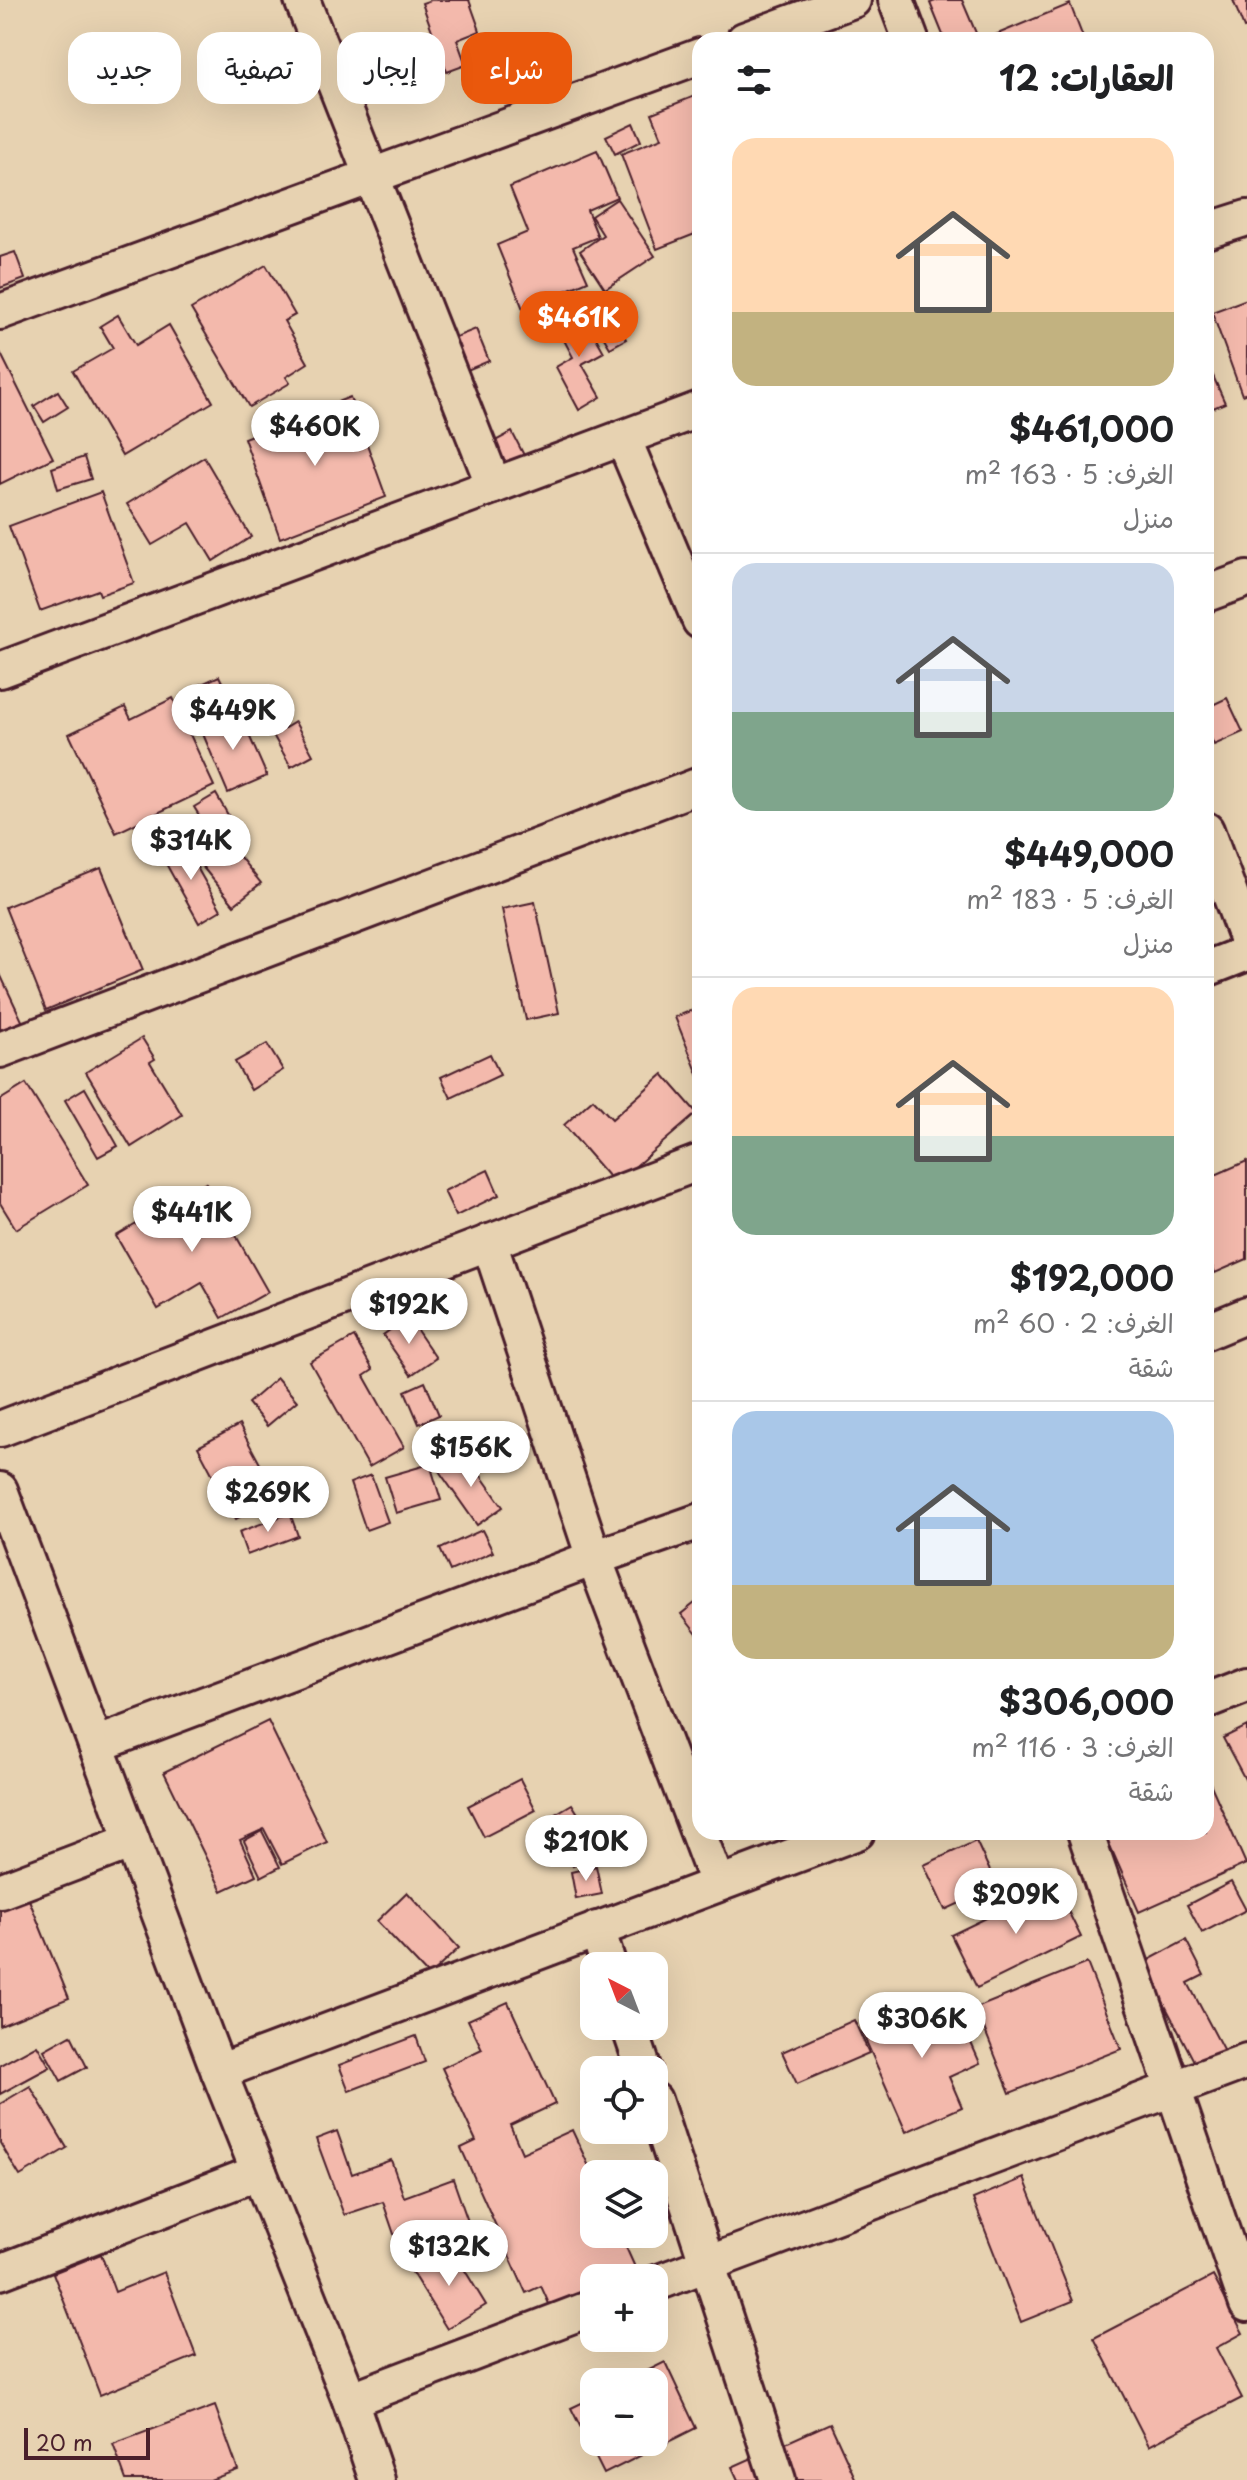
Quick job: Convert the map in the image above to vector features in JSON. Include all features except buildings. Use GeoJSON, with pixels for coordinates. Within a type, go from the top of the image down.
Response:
{"type":"FeatureCollection","features":[{"type":"Feature","properties":{"kind":"street"},"geometry":{"type":"LineString","coordinates":[[302,0],[494,486]]}},
{"type":"Feature","properties":{"kind":"street"},"geometry":{"type":"LineString","coordinates":[[766,32],[853,0]]}},
{"type":"Feature","properties":{"kind":"street"},"geometry":{"type":"LineString","coordinates":[[896,0],[908,32]]}},
{"type":"Feature","properties":{"kind":"street"},"geometry":{"type":"LineString","coordinates":[[0,312],[692,59]]}},
{"type":"Feature","properties":{"kind":"street"},"geometry":{"type":"LineString","coordinates":[[1214,228],[1247,218]]}},
{"type":"Feature","properties":{"kind":"street"},"geometry":{"type":"LineString","coordinates":[[0,670],[692,412]]}},
{"type":"Feature","properties":{"kind":"street"},"geometry":{"type":"LineString","coordinates":[[623,438],[692,602]]}},
{"type":"Feature","properties":{"kind":"street"},"geometry":{"type":"LineString","coordinates":[[1214,591],[1247,579]]}},
{"type":"Feature","properties":{"kind":"street"},"geometry":{"type":"LineString","coordinates":[[0,1050],[692,788]]}},
{"type":"Feature","properties":{"kind":"street"},"geometry":{"type":"LineString","coordinates":[[1214,851],[1247,940]]}},
{"type":"Feature","properties":{"kind":"street"},"geometry":{"type":"LineString","coordinates":[[1214,966],[1247,953]]}},
{"type":"Feature","properties":{"kind":"street"},"geometry":{"type":"LineString","coordinates":[[0,1429],[692,1165]]}},
{"type":"Feature","properties":{"kind":"street"},"geometry":{"type":"LineString","coordinates":[[489,1242],[594,1558],[692,1817]]}},
{"type":"Feature","properties":{"kind":"street"},"geometry":{"type":"LineString","coordinates":[[1214,1329],[1247,1315]]}},
{"type":"Feature","properties":{"kind":"street"},"geometry":{"type":"LineString","coordinates":[[0,1490],[219,2072],[350,2400],[377,2480]]}},
{"type":"Feature","properties":{"kind":"street"},"geometry":{"type":"LineString","coordinates":[[96,1745],[692,1524]]}},
{"type":"Feature","properties":{"kind":"street"},"geometry":{"type":"LineString","coordinates":[[1214,1698],[1247,1685]]}},
{"type":"Feature","properties":{"kind":"street"},"geometry":{"type":"LineString","coordinates":[[701,1840],[717,1883]]}},
{"type":"Feature","properties":{"kind":"street"},"geometry":{"type":"LineString","coordinates":[[219,2072],[835,1840]]}},
{"type":"Feature","properties":{"kind":"street"},"geometry":{"type":"LineString","coordinates":[[1088,1840],[1247,2304]]}},
{"type":"Feature","properties":{"kind":"street"},"geometry":{"type":"LineString","coordinates":[[0,1891],[132,1841]]}},
{"type":"Feature","properties":{"kind":"street"},"geometry":{"type":"LineString","coordinates":[[597,1929],[604,1952]]}},
{"type":"Feature","properties":{"kind":"street"},"geometry":{"type":"LineString","coordinates":[[668,2279],[1247,2061]]}},
{"type":"Feature","properties":{"kind":"street"},"geometry":{"type":"LineString","coordinates":[[668,2143],[778,2480]]}},
{"type":"Feature","properties":{"kind":"street"},"geometry":{"type":"LineString","coordinates":[[0,2272],[259,2172]]}},
{"type":"Feature","properties":{"kind":"street"},"geometry":{"type":"LineString","coordinates":[[350,2400],[580,2312]]}}]}
